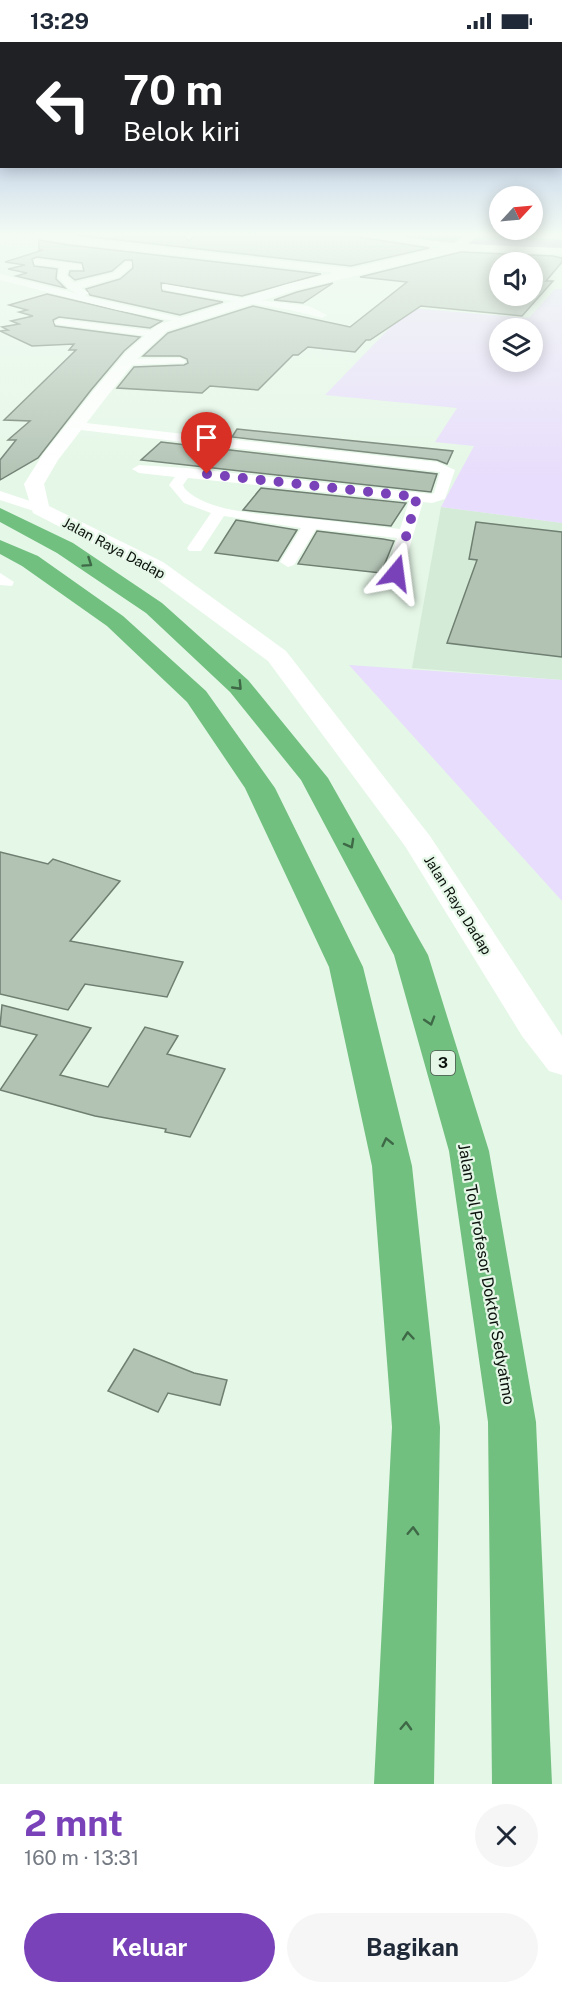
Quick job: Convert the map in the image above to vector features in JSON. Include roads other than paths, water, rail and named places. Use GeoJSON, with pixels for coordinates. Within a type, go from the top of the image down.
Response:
{"type":"FeatureCollection","features":[{"type":"Feature","properties":{"kind":"highway","name":"Jalan Tol Profesor Doktor Sedyatmo"},"geometry":{"type":"LineString","coordinates":[[0,514],[65,548],[154,608],[240,686],[314,778],[411,955],[469,1151],[512,1422],[522,1784]]}},
{"type":"Feature","properties":{"kind":"highway"},"geometry":{"type":"LineString","coordinates":[[2,568],[30,561],[115,621],[197,697],[260,788],[346,967],[392,1166],[416,1427],[404,1784]]}},
{"type":"Feature","properties":{"kind":"main road"},"geometry":{"type":"LineString","coordinates":[[40,509],[34,484],[50,458],[126,362],[162,328],[196,316]]}},
{"type":"Feature","properties":{"kind":"main road","name":"Jalan Raya Dadap"},"geometry":{"type":"LineString","coordinates":[[40,509],[155,567],[277,656],[419,843],[534,1027],[562,1062]]}},
{"type":"Feature","properties":{"kind":"street"},"geometry":{"type":"LineString","coordinates":[[166,316],[185,320]]}},
{"type":"Feature","properties":{"kind":"street"},"geometry":{"type":"LineString","coordinates":[[59,322],[155,334]]}},
{"type":"Feature","properties":{"kind":"street"},"geometry":{"type":"LineString","coordinates":[[126,362],[180,361]]}},
{"type":"Feature","properties":{"kind":"street"},"geometry":{"type":"LineString","coordinates":[[77,426],[446,467],[448,470],[438,498],[140,469]]}},
{"type":"Feature","properties":{"kind":"street"},"geometry":{"type":"LineString","coordinates":[[186,472],[176,485],[178,490],[186,498],[220,511],[407,534]]}},
{"type":"Feature","properties":{"kind":"street"},"geometry":{"type":"LineString","coordinates":[[0,495],[40,509]]}},
{"type":"Feature","properties":{"kind":"street"},"geometry":{"type":"LineString","coordinates":[[396,573],[417,497]]}},
{"type":"Feature","properties":{"kind":"street"},"geometry":{"type":"LineString","coordinates":[[195,548],[220,511]]}},
{"type":"Feature","properties":{"kind":"street"},"geometry":{"type":"LineString","coordinates":[[288,562],[312,523]]}}]}
